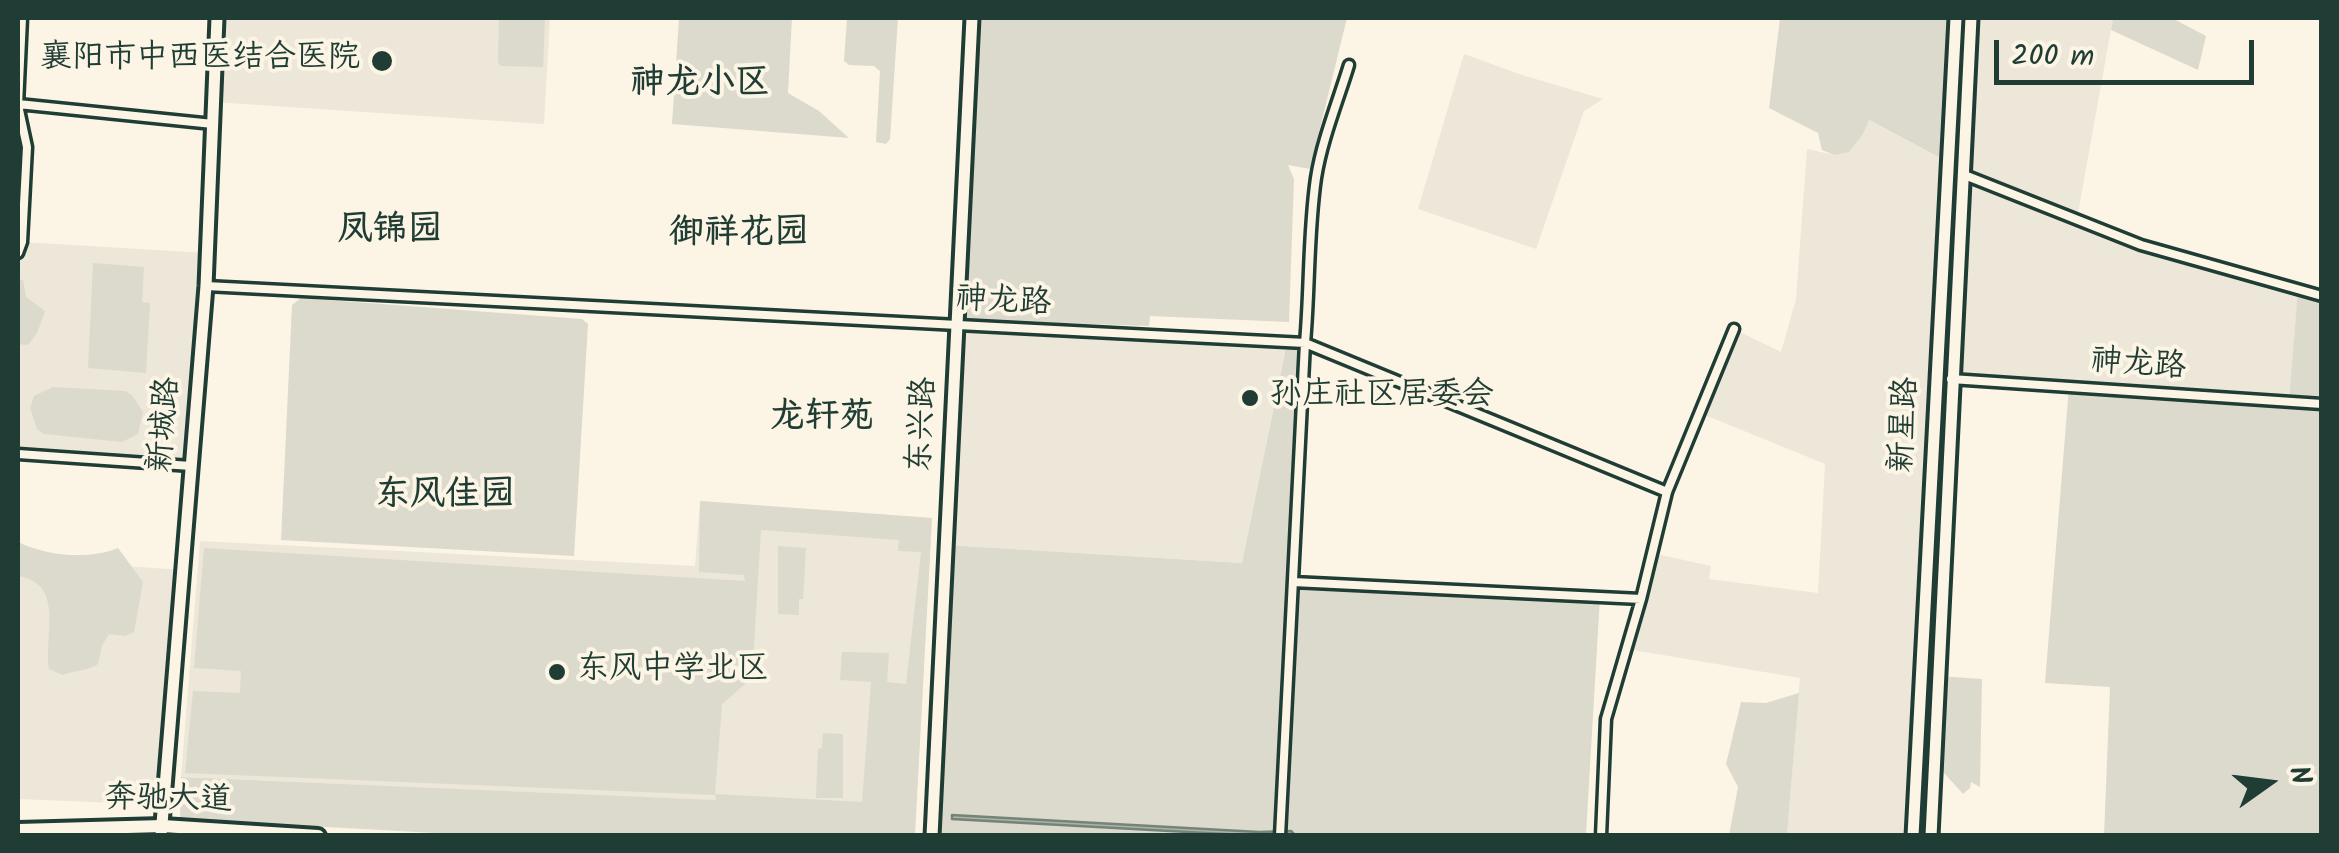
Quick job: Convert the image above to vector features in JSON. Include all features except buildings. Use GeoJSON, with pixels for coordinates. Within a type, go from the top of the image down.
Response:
{"type":"FeatureCollection","features":[{"type":"Feature","properties":{"kind":"main road","name":"新城路"},"geometry":{"type":"LineString","coordinates":[[162,831],[206,286],[217,18]]}},
{"type":"Feature","properties":{"kind":"main road","name":"东兴路"},"geometry":{"type":"LineString","coordinates":[[932,836],[972,18]]}},
{"type":"Feature","properties":{"kind":"main road","name":"新星路"},"geometry":{"type":"LineString","coordinates":[[1912,836],[1956,18]]}},
{"type":"Feature","properties":{"kind":"main road","name":"新星路"},"geometry":{"type":"LineString","coordinates":[[1931,836],[1971,18]]}},
{"type":"Feature","properties":{"kind":"main road","name":"奔驰大道"},"geometry":{"type":"LineString","coordinates":[[18,830],[318,836]]}},
{"type":"Feature","properties":{"kind":"street"},"geometry":{"type":"LineString","coordinates":[[18,253],[22,242],[27,147],[18,105],[22,18]]}},
{"type":"Feature","properties":{"kind":"street"},"geometry":{"type":"LineString","coordinates":[[1280,836],[1308,260],[1316,175],[1349,64]]}},
{"type":"Feature","properties":{"kind":"street"},"geometry":{"type":"LineString","coordinates":[[18,105],[213,124]]}},
{"type":"Feature","properties":{"kind":"street"},"geometry":{"type":"LineString","coordinates":[[1962,174],[2141,245],[2322,296]]}},
{"type":"Feature","properties":{"kind":"street","name":"神龙路"},"geometry":{"type":"LineString","coordinates":[[206,286],[957,328],[1305,343],[1667,492]]}},
{"type":"Feature","properties":{"kind":"street"},"geometry":{"type":"LineString","coordinates":[[1602,836],[1606,719],[1642,599],[1667,492],[1734,329]]}},
{"type":"Feature","properties":{"kind":"street","name":"神龙路"},"geometry":{"type":"LineString","coordinates":[[1951,379],[2322,404]]}},
{"type":"Feature","properties":{"kind":"street"},"geometry":{"type":"LineString","coordinates":[[18,454],[191,466]]}},
{"type":"Feature","properties":{"kind":"street"},"geometry":{"type":"LineString","coordinates":[[1293,582],[1642,599]]}},
{"type":"Feature","properties":{"kind":"shaded area","name":"襄阳市中西医结合医院"},"geometry":{"type":"Polygon","coordinates":[[[217,18],[550,18],[544,124],[214,102],[217,18]]]}},
{"type":"Feature","properties":{"kind":"shaded area"},"geometry":{"type":"Polygon","coordinates":[[[499,18],[545,18],[543,67],[501,66],[499,18]]]}},
{"type":"Feature","properties":{"kind":"shaded area"},"geometry":{"type":"Polygon","coordinates":[[[679,18],[792,18],[788,93],[819,111],[849,138],[672,124],[679,18]]]}},
{"type":"Feature","properties":{"kind":"shaded area"},"geometry":{"type":"Polygon","coordinates":[[[847,18],[898,18],[890,139],[886,144],[876,142],[880,71],[874,66],[849,65],[844,61],[847,18]]]}},
{"type":"Feature","properties":{"kind":"shaded area"},"geometry":{"type":"Polygon","coordinates":[[[980,18],[1347,18],[1310,169],[1288,165],[1294,179],[1289,322],[1150,316],[1149,326],[966,320],[980,18]]]}},
{"type":"Feature","properties":{"kind":"shaded area"},"geometry":{"type":"Polygon","coordinates":[[[1780,18],[1956,18],[1948,162],[1869,120],[1849,152],[1834,155],[1822,150],[1818,133],[1769,108],[1780,18]]]}},
{"type":"Feature","properties":{"kind":"shaded area"},"geometry":{"type":"Polygon","coordinates":[[[1971,18],[2113,18],[2077,219],[2141,245],[2298,289],[2290,402],[1951,379],[1971,18]]]}},
{"type":"Feature","properties":{"kind":"shaded area"},"geometry":{"type":"Polygon","coordinates":[[[2113,18],[2172,18],[2206,36],[2198,70],[2111,30],[2113,18]]]}},
{"type":"Feature","properties":{"kind":"shaded area"},"geometry":{"type":"Polygon","coordinates":[[[1464,54],[1603,99],[1584,111],[1536,249],[1418,209],[1464,54]]]}},
{"type":"Feature","properties":{"kind":"shaded area"},"geometry":{"type":"Polygon","coordinates":[[[1868,120],[1948,162],[1913,835],[1787,835],[1800,678],[1627,649],[1652,553],[1711,566],[1709,579],[1818,593],[1825,464],[1700,413],[1734,329],[1781,352],[1796,299],[1807,149],[1834,155],[1863,134],[1868,120]]]}},
{"type":"Feature","properties":{"kind":"shaded area"},"geometry":{"type":"Polygon","coordinates":[[[22,242],[207,253],[191,466],[18,454],[18,253],[22,242]]]}},
{"type":"Feature","properties":{"kind":"shaded area"},"geometry":{"type":"Polygon","coordinates":[[[93,263],[144,267],[142,302],[150,303],[146,373],[88,368],[93,263]]]}},
{"type":"Feature","properties":{"kind":"shaded area"},"geometry":{"type":"Polygon","coordinates":[[[18,279],[23,280],[26,297],[45,311],[28,345],[18,344],[18,279]]]}},
{"type":"Feature","properties":{"kind":"shaded area"},"geometry":{"type":"Polygon","coordinates":[[[2298,289],[2321,296],[2321,835],[2104,835],[2110,687],[2045,683],[2069,387],[2289,402],[2298,289]]]}},
{"type":"Feature","properties":{"kind":"shaded area"},"geometry":{"type":"Polygon","coordinates":[[[301,298],[582,319],[588,324],[574,556],[281,540],[292,305],[301,298]]]}},
{"type":"Feature","properties":{"kind":"shaded area"},"geometry":{"type":"Polygon","coordinates":[[[957,328],[1286,346],[1242,563],[946,545],[957,328]]]}},
{"type":"Feature","properties":{"kind":"shaded area"},"geometry":{"type":"Polygon","coordinates":[[[1287,342],[1305,343],[1293,582],[1600,597],[1586,834],[1591,835],[932,836],[946,545],[1242,563],[1287,342]]]}},
{"type":"Feature","properties":{"kind":"shaded area"},"geometry":{"type":"Polygon","coordinates":[[[53,387],[125,391],[143,412],[138,434],[122,442],[44,434],[37,429],[30,408],[34,396],[53,387]]]}},
{"type":"Feature","properties":{"kind":"shaded area","name":"东风中学北区"},"geometry":{"type":"Polygon","coordinates":[[[700,501],[932,518],[916,809],[181,777],[200,541],[695,566],[700,501]]]}},
{"type":"Feature","properties":{"kind":"shaded area","name":"东风中学北区"},"geometry":{"type":"Polygon","coordinates":[[[700,501],[932,518],[915,835],[490,836],[180,819],[181,777],[716,800],[715,795],[185,773],[193,691],[240,693],[241,671],[194,668],[204,548],[745,581],[744,575],[699,572],[700,501]],[[761,530],[752,678],[722,704],[715,794],[862,802],[871,682],[840,680],[842,652],[889,653],[887,682],[906,684],[921,552],[898,551],[899,540],[761,530]]]}},
{"type":"Feature","properties":{"kind":"shaded area"},"geometry":{"type":"Polygon","coordinates":[[[18,542],[68,555],[118,548],[143,582],[134,632],[125,636],[109,634],[94,666],[63,675],[49,669],[47,599],[33,581],[18,576],[18,542]]]}},
{"type":"Feature","properties":{"kind":"shaded area"},"geometry":{"type":"Polygon","coordinates":[[[778,546],[806,548],[799,615],[778,614],[778,546]]]}},
{"type":"Feature","properties":{"kind":"shaded area"},"geometry":{"type":"Polygon","coordinates":[[[18,559],[183,570],[164,805],[18,799],[18,559]]]}},
{"type":"Feature","properties":{"kind":"shaded area"},"geometry":{"type":"Polygon","coordinates":[[[1938,676],[1982,679],[1980,787],[1971,782],[1963,794],[1934,762],[1938,676]]]}},
{"type":"Feature","properties":{"kind":"shaded area"},"geometry":{"type":"Polygon","coordinates":[[[1799,693],[1787,835],[1729,835],[1738,787],[1726,764],[1741,702],[1766,703],[1799,693]]]}},
{"type":"Feature","properties":{"kind":"shaded area"},"geometry":{"type":"Polygon","coordinates":[[[823,733],[843,734],[843,798],[816,798],[818,749],[822,748],[823,733]]]}},
{"type":"Feature","properties":{"kind":"shaded area"},"geometry":{"type":"Polygon","coordinates":[[[952,815],[1331,835],[1242,835],[952,819],[952,815]]]}},
{"type":"Feature","properties":{"kind":"place","name":"襄阳市中西医结合医院"},"geometry":{"type":"Point","coordinates":[382,61]}},
{"type":"Feature","properties":{"kind":"place","name":"孙庄社区居委会"},"geometry":{"type":"Point","coordinates":[1250,398]}},
{"type":"Feature","properties":{"kind":"place","name":"东风中学北区"},"geometry":{"type":"Point","coordinates":[557,672]}},
{"type":"Feature","properties":{"kind":"district","name":"神龙小区"},"geometry":{"type":"Point","coordinates":[700,86]}},
{"type":"Feature","properties":{"kind":"district","name":"凤锦园"},"geometry":{"type":"Point","coordinates":[390,233]}},
{"type":"Feature","properties":{"kind":"district","name":"御祥花园"},"geometry":{"type":"Point","coordinates":[739,236]}},
{"type":"Feature","properties":{"kind":"district","name":"龙轩苑"},"geometry":{"type":"Point","coordinates":[822,420]}},
{"type":"Feature","properties":{"kind":"district","name":"东风佳园"},"geometry":{"type":"Point","coordinates":[445,498]}}]}
